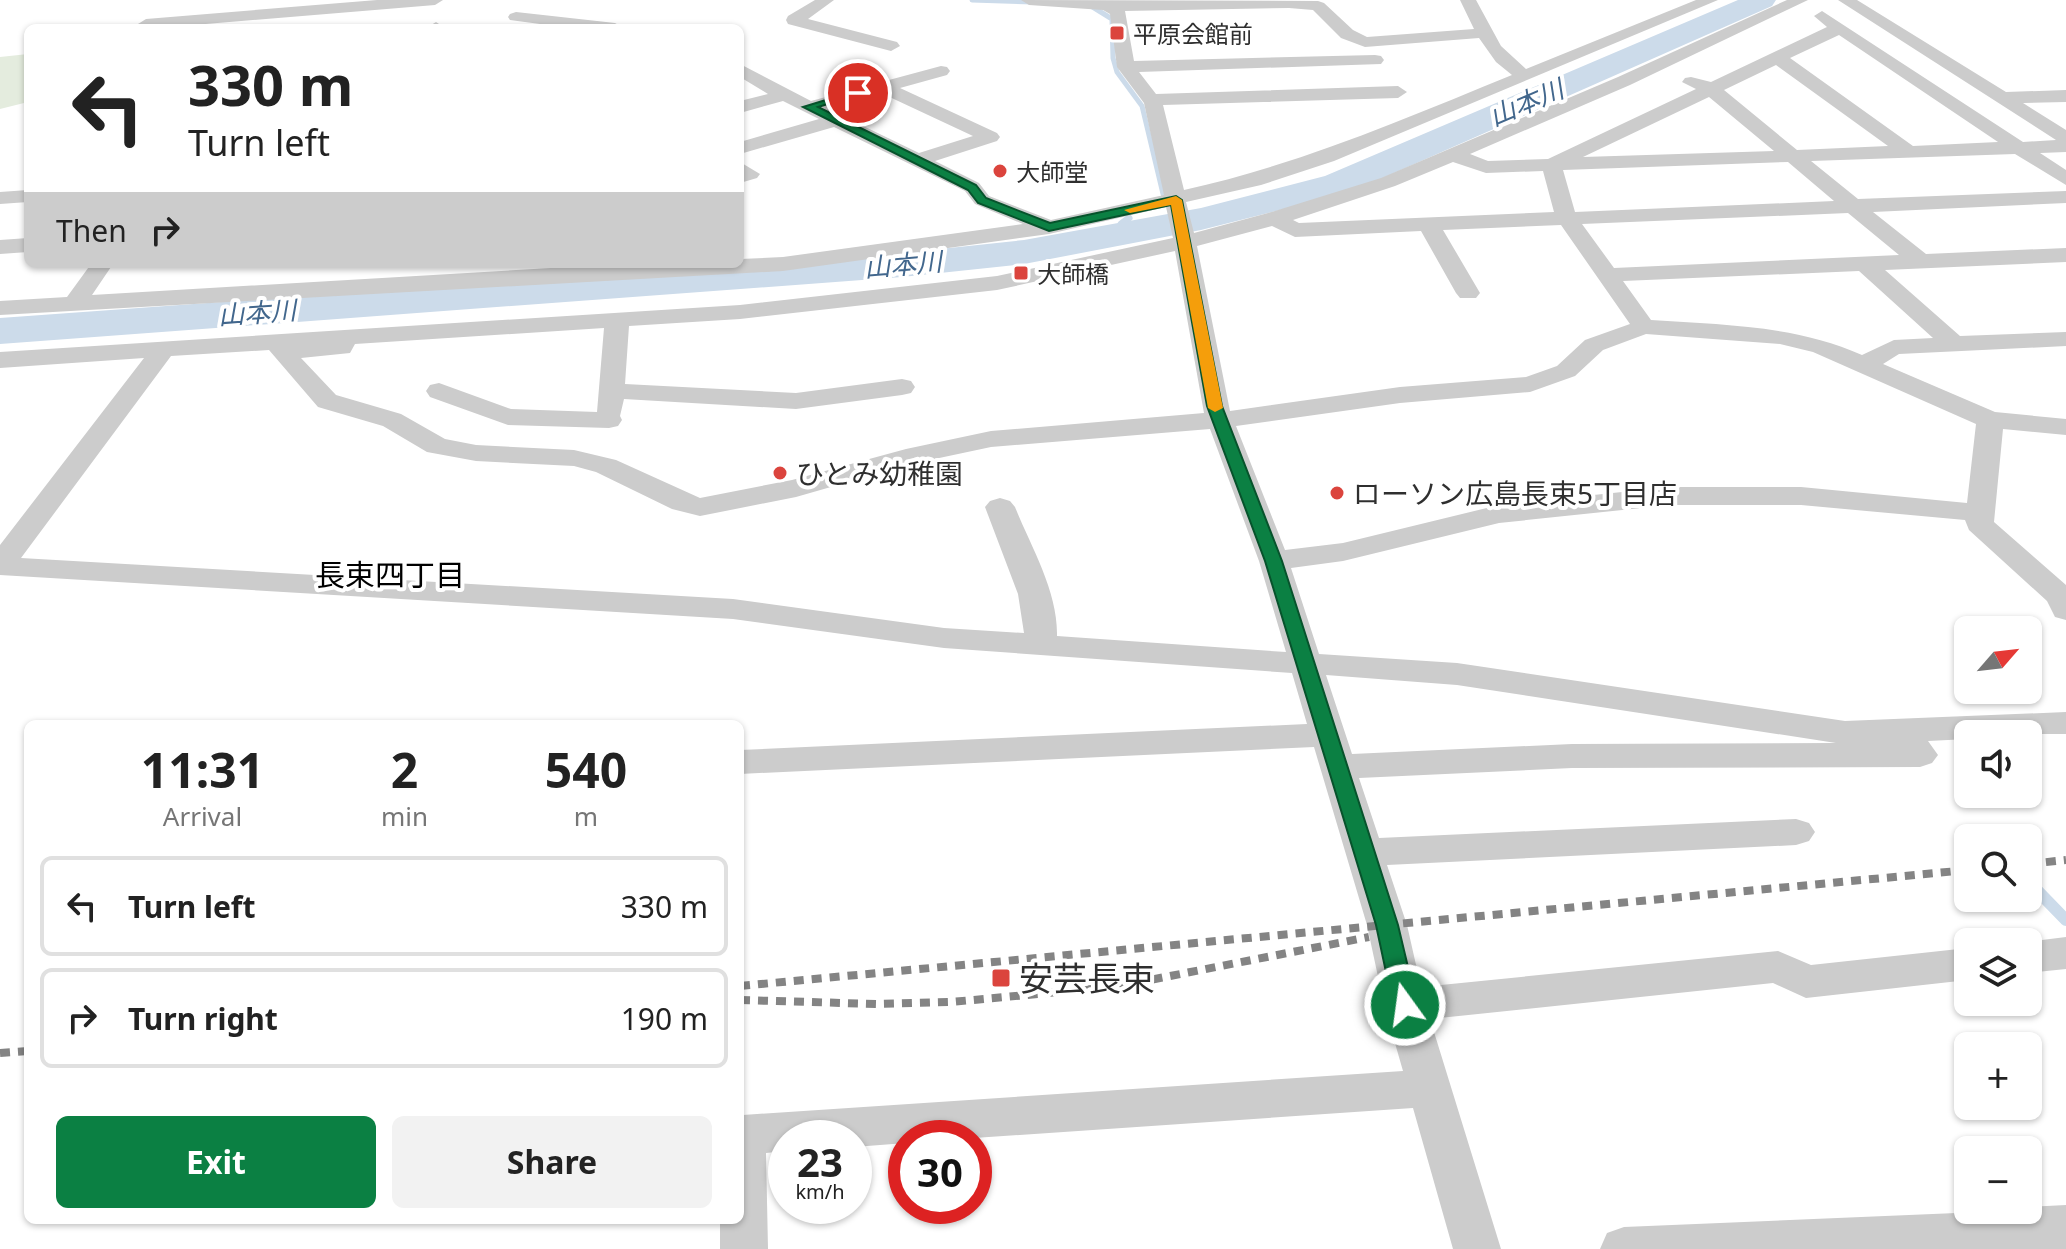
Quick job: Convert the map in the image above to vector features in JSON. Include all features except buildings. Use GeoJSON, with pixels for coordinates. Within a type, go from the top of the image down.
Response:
{"type":"FeatureCollection","features":[{"type":"Feature","properties":{"kind":"street"},"geometry":{"type":"LineString","coordinates":[[146,24],[300,6],[435,0]]}},
{"type":"Feature","properties":{"kind":"street"},"geometry":{"type":"LineString","coordinates":[[826,0],[794,20],[891,46]]}},
{"type":"Feature","properties":{"kind":"street"},"geometry":{"type":"LineString","coordinates":[[1029,0],[1103,2],[1125,6],[1289,3],[1318,6],[1347,34],[1368,42],[1484,33]]}},
{"type":"Feature","properties":{"kind":"street"},"geometry":{"type":"LineString","coordinates":[[1468,0],[1484,33],[1512,67],[1519,71]]}},
{"type":"Feature","properties":{"kind":"street"},"geometry":{"type":"LineString","coordinates":[[1411,124],[1413,116],[1519,71],[1710,0]]}},
{"type":"Feature","properties":{"kind":"street"},"geometry":{"type":"LineString","coordinates":[[1846,0],[2066,138]]}},
{"type":"Feature","properties":{"kind":"street"},"geometry":{"type":"LineString","coordinates":[[0,360],[740,312],[997,283],[1276,218],[1388,182],[1649,70],[1797,1],[2066,179]]}},
{"type":"Feature","properties":{"kind":"street"},"geometry":{"type":"LineString","coordinates":[[1103,2],[1118,12],[1126,67],[1146,93],[1176,203],[1215,406],[1274,561],[1365,852],[1387,925],[1405,1005],[1477,1249]]}},
{"type":"Feature","properties":{"kind":"street"},"geometry":{"type":"LineString","coordinates":[[516,17],[579,24]]}},
{"type":"Feature","properties":{"kind":"street"},"geometry":{"type":"LineString","coordinates":[[1305,22],[1335,21]]}},
{"type":"Feature","properties":{"kind":"street"},"geometry":{"type":"LineString","coordinates":[[1121,23],[1198,22]]}},
{"type":"Feature","properties":{"kind":"street"},"geometry":{"type":"LineString","coordinates":[[1551,165],[1709,87],[1839,28]]}},
{"type":"Feature","properties":{"kind":"street"},"geometry":{"type":"LineString","coordinates":[[1262,41],[1273,63]]}},
{"type":"Feature","properties":{"kind":"street"},"geometry":{"type":"LineString","coordinates":[[1146,93],[1392,84],[1375,60],[1368,42]]}},
{"type":"Feature","properties":{"kind":"street"},"geometry":{"type":"LineString","coordinates":[[744,265],[783,264],[1049,227],[1176,203],[1327,157],[1411,124],[1583,47]]}},
{"type":"Feature","properties":{"kind":"street"},"geometry":{"type":"LineString","coordinates":[[1773,58],[1782,61],[1909,152]]}},
{"type":"Feature","properties":{"kind":"street"},"geometry":{"type":"LineString","coordinates":[[1126,67],[1375,60]]}},
{"type":"Feature","properties":{"kind":"street"},"geometry":{"type":"LineString","coordinates":[[1649,70],[1709,87],[1921,262]]}},
{"type":"Feature","properties":{"kind":"street"},"geometry":{"type":"LineString","coordinates":[[744,71],[808,107],[972,187],[982,200],[1049,227]]}},
{"type":"Feature","properties":{"kind":"street"},"geometry":{"type":"LineString","coordinates":[[808,107],[941,71]]}},
{"type":"Feature","properties":{"kind":"street"},"geometry":{"type":"LineString","coordinates":[[883,87],[990,137],[917,160]]}},
{"type":"Feature","properties":{"kind":"street"},"geometry":{"type":"LineString","coordinates":[[744,106],[785,95]]}},
{"type":"Feature","properties":{"kind":"street"},"geometry":{"type":"LineString","coordinates":[[2003,98],[2066,96]]}},
{"type":"Feature","properties":{"kind":"street"},"geometry":{"type":"LineString","coordinates":[[744,147],[836,120]]}},
{"type":"Feature","properties":{"kind":"street"},"geometry":{"type":"LineString","coordinates":[[1453,155],[1486,167],[2066,146]]}},
{"type":"Feature","properties":{"kind":"street"},"geometry":{"type":"LineString","coordinates":[[1551,165],[1566,217],[1644,327]]}},
{"type":"Feature","properties":{"kind":"street"},"geometry":{"type":"LineString","coordinates":[[0,198],[24,196]]}},
{"type":"Feature","properties":{"kind":"street"},"geometry":{"type":"LineString","coordinates":[[1276,218],[1295,230],[2066,197]]}},
{"type":"Feature","properties":{"kind":"street"},"geometry":{"type":"LineString","coordinates":[[1428,224],[1468,293]]}},
{"type":"Feature","properties":{"kind":"street"},"geometry":{"type":"LineString","coordinates":[[0,247],[24,245]]}},
{"type":"Feature","properties":{"kind":"street"},"geometry":{"type":"LineString","coordinates":[[1607,275],[2066,255]]}},
{"type":"Feature","properties":{"kind":"street"},"geometry":{"type":"LineString","coordinates":[[1865,264],[1954,344]]}},
{"type":"Feature","properties":{"kind":"street"},"geometry":{"type":"LineString","coordinates":[[75,303],[99,268]]}},
{"type":"Feature","properties":{"kind":"street"},"geometry":{"type":"LineString","coordinates":[[284,290],[294,268]]}},
{"type":"Feature","properties":{"kind":"street"},"geometry":{"type":"LineString","coordinates":[[0,308],[284,290],[498,271],[599,268]]}},
{"type":"Feature","properties":{"kind":"street"},"geometry":{"type":"LineString","coordinates":[[606,466],[617,320]]}},
{"type":"Feature","properties":{"kind":"street"},"geometry":{"type":"LineString","coordinates":[[344,338],[341,348],[281,351],[327,401],[392,420],[437,446],[476,453],[574,458],[606,466],[682,503],[700,507],[796,488],[906,457],[991,439],[1220,420],[1400,395],[1530,384],[1566,371],[1594,345],[1644,327],[1780,337],[1821,346],[1990,420],[2066,427]]}},
{"type":"Feature","properties":{"kind":"street"},"geometry":{"type":"LineString","coordinates":[[1865,363],[1894,347],[2066,339]]}},
{"type":"Feature","properties":{"kind":"street"},"geometry":{"type":"LineString","coordinates":[[0,566],[163,350]]}},
{"type":"Feature","properties":{"kind":"street"},"geometry":{"type":"LineString","coordinates":[[612,391],[796,401],[902,387]]}},
{"type":"Feature","properties":{"kind":"street"},"geometry":{"type":"LineString","coordinates":[[439,391],[508,417],[609,420]]}},
{"type":"Feature","properties":{"kind":"street"},"geometry":{"type":"LineString","coordinates":[[1990,420],[1979,524],[2064,602]]}},
{"type":"Feature","properties":{"kind":"street"},"geometry":{"type":"LineString","coordinates":[[1274,561],[1343,552],[1499,514],[1670,496],[1801,496],[1980,513]]}},
{"type":"Feature","properties":{"kind":"street"},"geometry":{"type":"LineString","coordinates":[[1000,507],[1042,628],[1040,645]]}},
{"type":"Feature","properties":{"kind":"street"},"geometry":{"type":"LineString","coordinates":[[0,566],[733,609],[944,638],[1306,666],[1457,674],[1845,733],[2066,723]]}},
{"type":"Feature","properties":{"kind":"street"},"geometry":{"type":"LineString","coordinates":[[744,762],[1333,751],[1572,756],[1920,755],[1901,730]]}},
{"type":"Feature","properties":{"kind":"street"},"geometry":{"type":"LineString","coordinates":[[1365,852],[1796,832]]}},
{"type":"Feature","properties":{"kind":"street"},"geometry":{"type":"LineString","coordinates":[[2042,956],[2066,953]]}},
{"type":"Feature","properties":{"kind":"street"},"geometry":{"type":"LineString","coordinates":[[1405,1005],[1778,967],[1806,982],[1954,966]]}},
{"type":"Feature","properties":{"kind":"street"},"geometry":{"type":"LineString","coordinates":[[744,1135],[1429,1088]]}},
{"type":"Feature","properties":{"kind":"street"},"geometry":{"type":"LineString","coordinates":[[744,1224],[744,1249]]}},
{"type":"Feature","properties":{"kind":"street"},"geometry":{"type":"LineString","coordinates":[[1624,1249],[2066,1227]]}},
{"type":"Feature","properties":{"kind":"shaded area"},"geometry":{"type":"Polygon","coordinates":[[[24,54],[24,103],[0,109],[0,57],[24,54]]]}},
{"type":"Feature","properties":{"kind":"waterway"},"geometry":{"type":"LineString","coordinates":[[972,0],[1033,2]]}},
{"type":"Feature","properties":{"kind":"waterway","name":"山本川"},"geometry":{"type":"LineString","coordinates":[[0,331],[902,265],[1024,252],[1201,219],[1338,184],[1762,0]]}},
{"type":"Feature","properties":{"kind":"waterway"},"geometry":{"type":"LineString","coordinates":[[1091,6],[1112,19],[1113,58],[1117,72],[1142,106],[1163,194]]}},
{"type":"Feature","properties":{"kind":"waterway"},"geometry":{"type":"LineString","coordinates":[[1121,234],[1121,224],[1129,218]]}},
{"type":"Feature","properties":{"kind":"waterway"},"geometry":{"type":"LineString","coordinates":[[2042,895],[2066,920]]}},
{"type":"Feature","properties":{"kind":"railway"},"geometry":{"type":"LineString","coordinates":[[2042,863],[2066,860]]}},
{"type":"Feature","properties":{"kind":"railway"},"geometry":{"type":"LineString","coordinates":[[744,986],[1954,871]]}},
{"type":"Feature","properties":{"kind":"railway"},"geometry":{"type":"LineString","coordinates":[[744,1000],[878,1004],[951,1002],[1114,987],[1369,937]]}},
{"type":"Feature","properties":{"kind":"railway"},"geometry":{"type":"LineString","coordinates":[[0,1053],[24,1051]]}},
{"type":"Feature","properties":{"kind":"slow traffic"},"geometry":{"type":"LineString","coordinates":[[1130,210],[1176,200],[1215,408]]}},
{"type":"Feature","properties":{"kind":"place","name":"平原会館前"},"geometry":{"type":"Point","coordinates":[1117,33]}},
{"type":"Feature","properties":{"kind":"place","name":"大師堂"},"geometry":{"type":"Point","coordinates":[1000,171]}},
{"type":"Feature","properties":{"kind":"place","name":"大師橋"},"geometry":{"type":"Point","coordinates":[1021,273]}},
{"type":"Feature","properties":{"kind":"place","name":"ひとみ幼稚園"},"geometry":{"type":"Point","coordinates":[780,473]}},
{"type":"Feature","properties":{"kind":"place","name":"ローソン広島長束5丁目店"},"geometry":{"type":"Point","coordinates":[1337,493]}},
{"type":"Feature","properties":{"kind":"place","name":"安芸長束"},"geometry":{"type":"Point","coordinates":[1001,978]}},
{"type":"Feature","properties":{"kind":"district","name":"長束四丁目"},"geometry":{"type":"Point","coordinates":[390,574]}},
{"type":"Feature","properties":{"kind":"route"},"geometry":{"type":"LineString","coordinates":[[858,93],[808,107],[972,187],[982,200],[1049,227],[1176,200],[1215,406],[1274,561],[1387,925],[1405,1005]]}}]}
